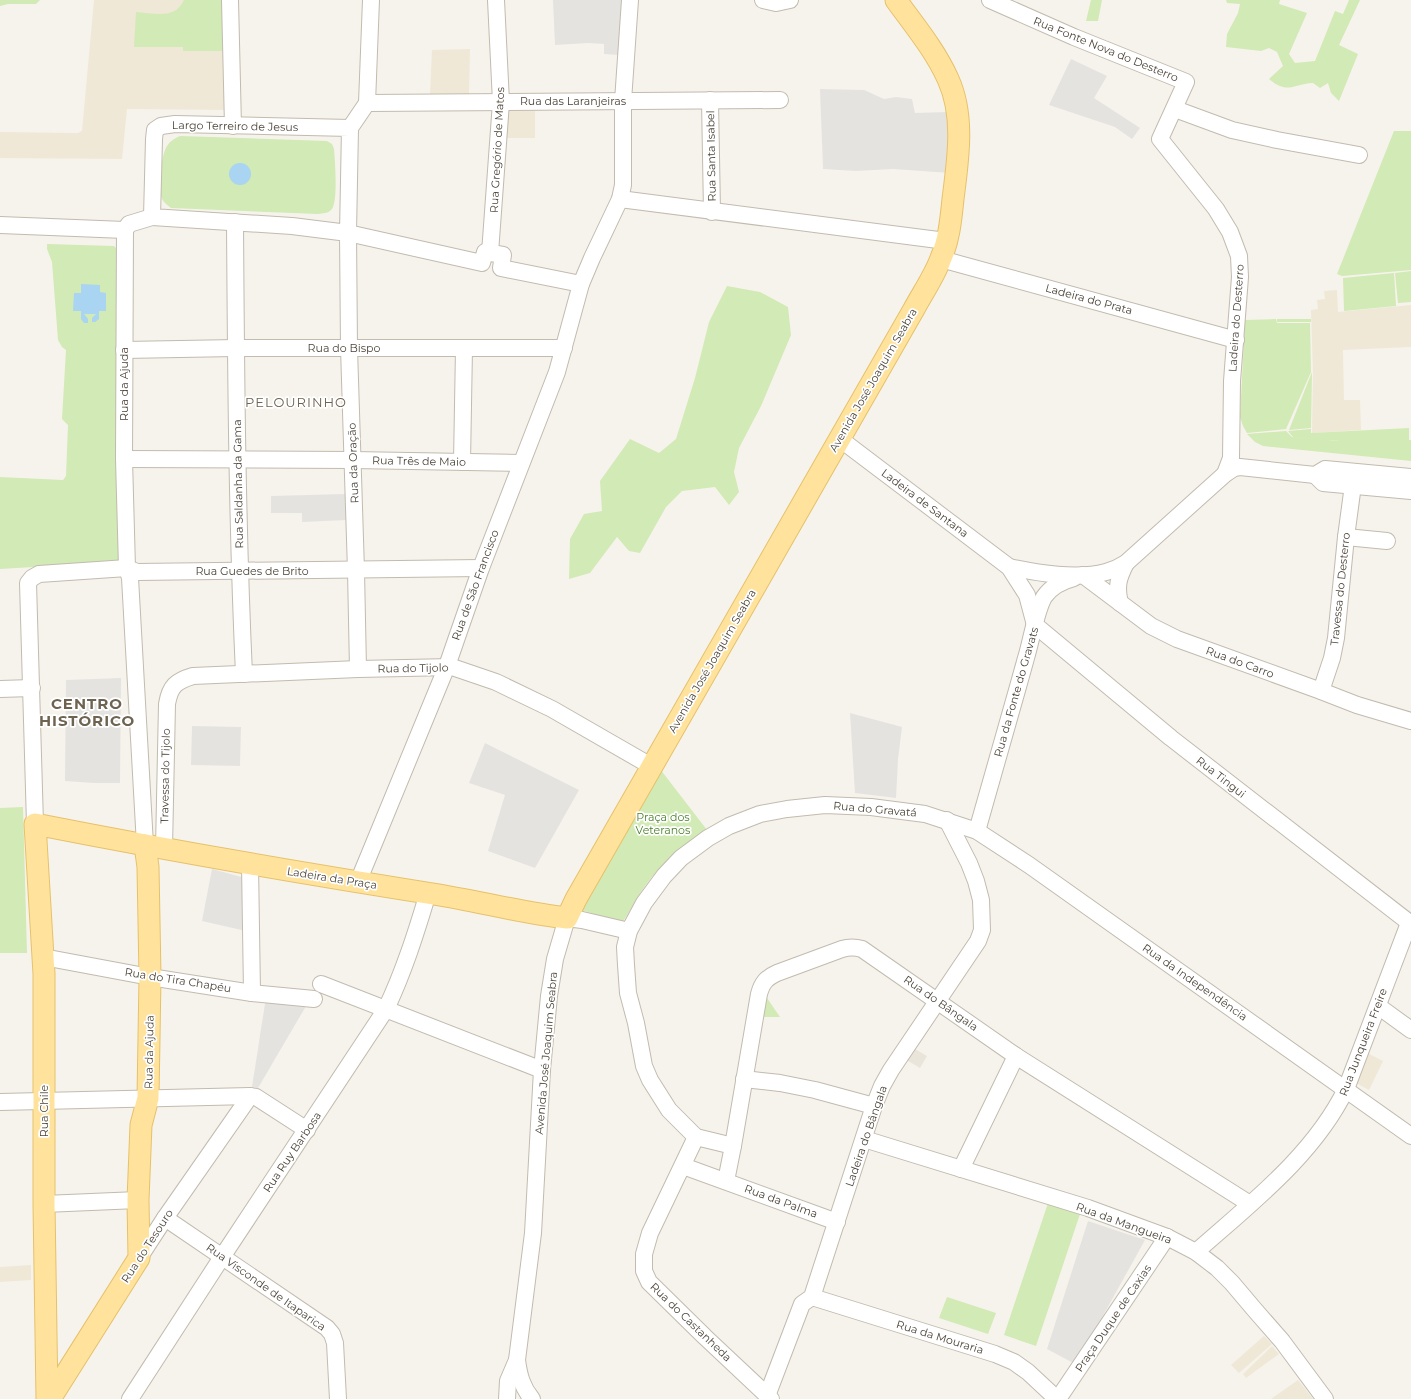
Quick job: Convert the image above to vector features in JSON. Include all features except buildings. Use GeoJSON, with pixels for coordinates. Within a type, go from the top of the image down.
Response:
{"type":"FeatureCollection","features":[{"type":"Feature","properties":{"kind":"main road","name":"Avenida José Joaquim Seabra"},"geometry":{"type":"LineString","coordinates":[[567,918],[576,899],[651,766],[840,439],[944,250],[950,223],[958,160],[959,127],[956,103],[948,79],[935,54],[896,0]]}},
{"type":"Feature","properties":{"kind":"main road","name":"Ladeira da Praça"},"geometry":{"type":"LineString","coordinates":[[35,824],[250,864],[428,893],[548,916],[567,918]]}},
{"type":"Feature","properties":{"kind":"main road","name":"Rua Chile"},"geometry":{"type":"LineString","coordinates":[[35,824],[43,957],[44,1204],[47,1399]]}},
{"type":"Feature","properties":{"kind":"main road","name":"Rua da Ajuda"},"geometry":{"type":"LineString","coordinates":[[139,1258],[138,1200],[142,1125],[148,1098],[150,977],[148,867],[155,847]]}},
{"type":"Feature","properties":{"kind":"main road","name":"Rua do Tesouro"},"geometry":{"type":"LineString","coordinates":[[50,1399],[139,1258]]}},
{"type":"Feature","properties":{"kind":"street"},"geometry":{"type":"LineString","coordinates":[[230,0],[233,126]]}},
{"type":"Feature","properties":{"kind":"street"},"geometry":{"type":"LineString","coordinates":[[348,233],[350,128],[367,103],[371,0]]}},
{"type":"Feature","properties":{"kind":"street","name":"Rua Gregório de Matos"},"geometry":{"type":"LineString","coordinates":[[490,253],[501,102],[496,0]]}},
{"type":"Feature","properties":{"kind":"street","name":"Rua de São Francisco"},"geometry":{"type":"LineString","coordinates":[[358,882],[447,666],[481,568],[552,386],[581,284],[620,199],[623,185],[623,101],[630,0]]}},
{"type":"Feature","properties":{"kind":"street"},"geometry":{"type":"LineString","coordinates":[[763,0],[776,3],[790,0]]}},
{"type":"Feature","properties":{"kind":"street","name":"Rua Fonte Nova do Desterro"},"geometry":{"type":"LineString","coordinates":[[990,0],[1074,37],[1186,82],[1160,140]]}},
{"type":"Feature","properties":{"kind":"street","name":"Rua Santa Isabel"},"geometry":{"type":"LineString","coordinates":[[710,100],[712,212]]}},
{"type":"Feature","properties":{"kind":"street","name":"Rua das Laranjeiras"},"geometry":{"type":"LineString","coordinates":[[367,103],[780,100]]}},
{"type":"Feature","properties":{"kind":"street"},"geometry":{"type":"LineString","coordinates":[[1175,109],[1232,130],[1359,155]]}},
{"type":"Feature","properties":{"kind":"street","name":"Largo Terreiro de Jesus"},"geometry":{"type":"LineString","coordinates":[[152,217],[154,139],[155,130],[161,126],[350,128]]}},
{"type":"Feature","properties":{"kind":"street","name":"Ladeira do Desterro"},"geometry":{"type":"LineString","coordinates":[[1160,140],[1216,209],[1232,238],[1239,256],[1240,277],[1232,381],[1232,450],[1231,458],[1225,474]]}},
{"type":"Feature","properties":{"kind":"street","name":"Ladeira do Prata"},"geometry":{"type":"LineString","coordinates":[[620,199],[712,212],[944,250],[1236,340]]}},
{"type":"Feature","properties":{"kind":"street"},"geometry":{"type":"LineString","coordinates":[[0,225],[125,230],[129,224],[152,217],[292,226],[348,233],[482,263],[485,252],[502,255],[501,268],[581,284]]}},
{"type":"Feature","properties":{"kind":"street","name":"Rua Saldanha da Gama"},"geometry":{"type":"LineString","coordinates":[[235,222],[239,570],[244,674]]}},
{"type":"Feature","properties":{"kind":"street","name":"Rua da Ajuda"},"geometry":{"type":"LineString","coordinates":[[125,230],[124,459],[127,568],[130,578],[155,847]]}},
{"type":"Feature","properties":{"kind":"street","name":"Rua da Oração"},"geometry":{"type":"LineString","coordinates":[[348,233],[349,348],[354,460],[358,669]]}},
{"type":"Feature","properties":{"kind":"street","name":"Rua do Bispo"},"geometry":{"type":"LineString","coordinates":[[124,350],[236,348],[564,348]]}},
{"type":"Feature","properties":{"kind":"street"},"geometry":{"type":"LineString","coordinates":[[462,462],[464,348]]}},
{"type":"Feature","properties":{"kind":"street","name":"Ladeira de Santana"},"geometry":{"type":"LineString","coordinates":[[840,439],[1009,567],[1027,595],[1035,625]]}},
{"type":"Feature","properties":{"kind":"street"},"geometry":{"type":"LineString","coordinates":[[1232,450],[1238,459],[1248,468]]}},
{"type":"Feature","properties":{"kind":"street","name":"Rua Três de Maio"},"geometry":{"type":"LineString","coordinates":[[124,459],[354,460],[521,463]]}},
{"type":"Feature","properties":{"kind":"street"},"geometry":{"type":"LineString","coordinates":[[1083,575],[1106,573],[1126,563],[1225,474],[1234,468],[1240,467],[1315,475],[1325,469],[1411,477]]}},
{"type":"Feature","properties":{"kind":"street"},"geometry":{"type":"LineString","coordinates":[[1315,475],[1323,483],[1411,491]]}},
{"type":"Feature","properties":{"kind":"street","name":"Travessa do Desterro"},"geometry":{"type":"LineString","coordinates":[[1321,691],[1332,658],[1336,638],[1346,537],[1353,485]]}},
{"type":"Feature","properties":{"kind":"street"},"geometry":{"type":"LineString","coordinates":[[1346,537],[1387,542]]}},
{"type":"Feature","properties":{"kind":"street"},"geometry":{"type":"LineString","coordinates":[[1120,604],[1118,586],[1120,576],[1126,563]]}},
{"type":"Feature","properties":{"kind":"street","name":"Ladeira de Santana"},"geometry":{"type":"LineString","coordinates":[[1009,567],[1030,572],[1056,575],[1083,575]]}},
{"type":"Feature","properties":{"kind":"street","name":"Rua Guedes de Brito"},"geometry":{"type":"LineString","coordinates":[[32,688],[28,583],[32,578],[39,574],[127,568],[137,572],[239,570],[356,571],[481,568]]}},
{"type":"Feature","properties":{"kind":"street","name":"Rua do Carro"},"geometry":{"type":"LineString","coordinates":[[1083,575],[1151,626],[1177,639],[1357,705],[1411,721]]}},
{"type":"Feature","properties":{"kind":"street","name":"Rua da Fonte do Gravats"},"geometry":{"type":"LineString","coordinates":[[977,831],[1040,605],[1051,589],[1060,583],[1083,575]]}},
{"type":"Feature","properties":{"kind":"street","name":"Rua Tingui"},"geometry":{"type":"LineString","coordinates":[[1035,625],[1171,738],[1410,923]]}},
{"type":"Feature","properties":{"kind":"street","name":"Rua do Tijolo"},"geometry":{"type":"LineString","coordinates":[[167,704],[168,695],[174,685],[183,679],[193,676],[447,666],[496,682],[552,709],[651,766]]}},
{"type":"Feature","properties":{"kind":"street"},"geometry":{"type":"LineString","coordinates":[[0,689],[32,688],[35,824]]}},
{"type":"Feature","properties":{"kind":"street","name":"Travessa do Tijolo"},"geometry":{"type":"LineString","coordinates":[[155,847],[167,704]]}},
{"type":"Feature","properties":{"kind":"street","name":"Rua do Gravatá"},"geometry":{"type":"LineString","coordinates":[[696,1137],[669,1110],[650,1080],[644,1066],[636,1023],[628,993],[625,947],[629,931],[644,903],[664,876],[681,858],[708,838],[729,826],[760,814],[787,809],[825,805],[871,807],[925,814],[977,831]]}},
{"type":"Feature","properties":{"kind":"street","name":"Ladeira do Bângala"},"geometry":{"type":"LineString","coordinates":[[812,1297],[874,1106],[882,1086],[891,1070],[978,941],[982,930],[981,900],[976,881],[969,863],[947,820]]}},
{"type":"Feature","properties":{"kind":"street","name":"Rua da Independência"},"geometry":{"type":"LineString","coordinates":[[977,831],[1042,874],[1411,1136]]}},
{"type":"Feature","properties":{"kind":"street"},"geometry":{"type":"LineString","coordinates":[[250,864],[252,992]]}},
{"type":"Feature","properties":{"kind":"street","name":"Rua Ruy Barbosa"},"geometry":{"type":"LineString","coordinates":[[130,1399],[386,1009],[400,979],[428,893]]}},
{"type":"Feature","properties":{"kind":"street","name":"Ladeira da Praça"},"geometry":{"type":"LineString","coordinates":[[567,918],[629,931]]}},
{"type":"Feature","properties":{"kind":"street","name":"Avenida José Joaquim Seabra"},"geometry":{"type":"LineString","coordinates":[[507,1399],[508,1381],[517,1360],[533,1233],[542,1070],[549,996],[555,959],[567,918]]}},
{"type":"Feature","properties":{"kind":"street","name":"Rua Junqueira Freire"},"geometry":{"type":"LineString","coordinates":[[1196,1252],[1279,1178],[1298,1157],[1338,1105],[1346,1089],[1410,923]]}},
{"type":"Feature","properties":{"kind":"street","name":"Rua do Bângala"},"geometry":{"type":"LineString","coordinates":[[726,1181],[762,984],[768,977],[776,973],[842,949],[856,947],[862,949],[1016,1056],[1250,1204]]}},
{"type":"Feature","properties":{"kind":"street","name":"Rua do Tira Chapéu"},"geometry":{"type":"LineString","coordinates":[[43,957],[150,977],[252,992],[314,999]]}},
{"type":"Feature","properties":{"kind":"street"},"geometry":{"type":"LineString","coordinates":[[320,984],[542,1070]]}},
{"type":"Feature","properties":{"kind":"street"},"geometry":{"type":"LineString","coordinates":[[1378,1006],[1411,1030]]}},
{"type":"Feature","properties":{"kind":"street"},"geometry":{"type":"LineString","coordinates":[[961,1169],[1016,1056]]}},
{"type":"Feature","properties":{"kind":"street"},"geometry":{"type":"LineString","coordinates":[[744,1079],[780,1083],[816,1090],[874,1106]]}},
{"type":"Feature","properties":{"kind":"street"},"geometry":{"type":"LineString","coordinates":[[0,1102],[250,1096],[256,1098],[307,1130]]}},
{"type":"Feature","properties":{"kind":"street","name":"Rua do Tesouro"},"geometry":{"type":"LineString","coordinates":[[139,1258],[250,1096]]}},
{"type":"Feature","properties":{"kind":"street"},"geometry":{"type":"LineString","coordinates":[[696,1137],[733,1146]]}},
{"type":"Feature","properties":{"kind":"street","name":"Rua do Castanheda"},"geometry":{"type":"LineString","coordinates":[[696,1137],[650,1233],[644,1254],[644,1271],[649,1282],[769,1397]]}},
{"type":"Feature","properties":{"kind":"street","name":"Rua da Mangueira"},"geometry":{"type":"LineString","coordinates":[[864,1139],[1088,1208],[1167,1237],[1196,1252],[1222,1273],[1282,1340],[1325,1399]]}},
{"type":"Feature","properties":{"kind":"street","name":"Rua da Palma"},"geometry":{"type":"LineString","coordinates":[[683,1166],[837,1222]]}},
{"type":"Feature","properties":{"kind":"street"},"geometry":{"type":"LineString","coordinates":[[44,1204],[138,1200]]}},
{"type":"Feature","properties":{"kind":"street","name":"Rua Visconde de Itaparica"},"geometry":{"type":"LineString","coordinates":[[165,1218],[327,1328],[332,1334],[335,1342],[338,1399]]}},
{"type":"Feature","properties":{"kind":"street","name":"Praça Duque de Caxias"},"geometry":{"type":"LineString","coordinates":[[1058,1399],[1167,1237]]}},
{"type":"Feature","properties":{"kind":"street"},"geometry":{"type":"LineString","coordinates":[[769,1397],[802,1304],[812,1297]]}},
{"type":"Feature","properties":{"kind":"street","name":"Rua da Mouraria"},"geometry":{"type":"LineString","coordinates":[[812,1297],[995,1354],[1014,1362],[1028,1372],[1058,1399]]}},
{"type":"Feature","properties":{"kind":"street","name":"Avenida José Joaquim Seabra"},"geometry":{"type":"LineString","coordinates":[[517,1360],[520,1379],[524,1390],[532,1399]]}},
{"type":"Feature","properties":{"kind":"shaded area"},"geometry":{"type":"Polygon","coordinates":[[[94,0],[225,0],[228,110],[127,109],[122,159],[0,158],[0,132],[78,133],[82,131],[94,0]]]}},
{"type":"Feature","properties":{"kind":"shaded area"},"geometry":{"type":"Polygon","coordinates":[[[553,0],[623,0],[621,55],[604,54],[604,44],[588,43],[555,45],[553,0]]]}},
{"type":"Feature","properties":{"kind":"shaded area"},"geometry":{"type":"Polygon","coordinates":[[[470,49],[469,94],[430,94],[432,50],[470,49]]]}},
{"type":"Feature","properties":{"kind":"shaded area"},"geometry":{"type":"Polygon","coordinates":[[[1071,59],[1107,76],[1094,98],[1140,128],[1132,139],[1115,127],[1049,105],[1071,59]]]}},
{"type":"Feature","properties":{"kind":"shaded area"},"geometry":{"type":"Polygon","coordinates":[[[820,89],[864,90],[884,99],[896,97],[912,99],[915,113],[948,112],[950,173],[893,169],[856,171],[823,169],[820,89]]]}},
{"type":"Feature","properties":{"kind":"shaded area"},"geometry":{"type":"Polygon","coordinates":[[[506,111],[535,111],[535,138],[506,138],[506,111]]]}},
{"type":"Feature","properties":{"kind":"shaded area"},"geometry":{"type":"Polygon","coordinates":[[[1337,290],[1338,312],[1411,305],[1411,347],[1343,350],[1344,400],[1360,400],[1361,430],[1312,433],[1313,374],[1311,310],[1318,309],[1317,300],[1325,299],[1324,291],[1337,290]]]}},
{"type":"Feature","properties":{"kind":"shaded area"},"geometry":{"type":"Polygon","coordinates":[[[345,494],[347,520],[302,522],[302,513],[271,513],[271,496],[345,494]]]}},
{"type":"Feature","properties":{"kind":"shaded area"},"geometry":{"type":"Polygon","coordinates":[[[121,678],[120,783],[65,781],[66,680],[121,678]]]}},
{"type":"Feature","properties":{"kind":"shaded area"},"geometry":{"type":"Polygon","coordinates":[[[850,713],[902,727],[898,759],[896,798],[855,793],[850,713]]]}},
{"type":"Feature","properties":{"kind":"shaded area"},"geometry":{"type":"Polygon","coordinates":[[[192,726],[241,727],[240,766],[191,765],[192,726]]]}},
{"type":"Feature","properties":{"kind":"shaded area"},"geometry":{"type":"Polygon","coordinates":[[[485,743],[579,790],[535,868],[488,851],[505,795],[469,783],[485,743]]]}},
{"type":"Feature","properties":{"kind":"shaded area"},"geometry":{"type":"Polygon","coordinates":[[[212,869],[245,878],[246,931],[202,921],[212,869]]]}},
{"type":"Feature","properties":{"kind":"shaded area"},"geometry":{"type":"Polygon","coordinates":[[[266,997],[309,1001],[258,1088],[252,1087],[266,997]]]}},
{"type":"Feature","properties":{"kind":"shaded area"},"geometry":{"type":"Polygon","coordinates":[[[910,1046],[927,1056],[920,1068],[903,1058],[910,1046]]]}},
{"type":"Feature","properties":{"kind":"shaded area"},"geometry":{"type":"Polygon","coordinates":[[[1367,1053],[1383,1061],[1369,1090],[1356,1083],[1367,1053]]]}},
{"type":"Feature","properties":{"kind":"shaded area"},"geometry":{"type":"Polygon","coordinates":[[[1088,1221],[1145,1240],[1077,1365],[1047,1349],[1088,1221]]]}},
{"type":"Feature","properties":{"kind":"shaded area"},"geometry":{"type":"Polygon","coordinates":[[[31,1265],[31,1280],[0,1282],[0,1267],[31,1265]]]}},
{"type":"Feature","properties":{"kind":"shaded area"},"geometry":{"type":"Polygon","coordinates":[[[1264,1336],[1272,1344],[1239,1373],[1231,1365],[1264,1336]]]}},
{"type":"Feature","properties":{"kind":"shaded area"},"geometry":{"type":"Polygon","coordinates":[[[1272,1346],[1279,1354],[1246,1378],[1243,1374],[1272,1346]]]}},
{"type":"Feature","properties":{"kind":"shaded area"},"geometry":{"type":"Polygon","coordinates":[[[1298,1380],[1313,1399],[1271,1399],[1298,1380]]]}},
{"type":"Feature","properties":{"kind":"green space"},"geometry":{"type":"Polygon","coordinates":[[[0,0],[40,0],[36,4],[8,4],[0,6],[0,0]]]}},
{"type":"Feature","properties":{"kind":"green space"},"geometry":{"type":"Polygon","coordinates":[[[184,0],[222,0],[224,51],[183,51],[183,47],[134,47],[136,12],[157,14],[170,13],[180,6],[184,0]]]}},
{"type":"Feature","properties":{"kind":"green space"},"geometry":{"type":"Polygon","coordinates":[[[1091,0],[1102,0],[1098,21],[1086,21],[1091,0]]]}},
{"type":"Feature","properties":{"kind":"green space"},"geometry":{"type":"Polygon","coordinates":[[[1226,0],[1280,0],[1279,4],[1307,13],[1289,54],[1295,63],[1315,61],[1335,11],[1343,14],[1349,0],[1360,0],[1339,45],[1358,54],[1339,101],[1331,93],[1328,83],[1320,88],[1313,83],[1286,88],[1275,84],[1269,79],[1283,66],[1277,52],[1269,48],[1261,51],[1226,47],[1227,34],[1238,13],[1240,4],[1227,3],[1226,0]]]}},
{"type":"Feature","properties":{"kind":"green space"},"geometry":{"type":"Polygon","coordinates":[[[1394,131],[1411,131],[1411,270],[1342,276],[1337,274],[1394,131]]]}},
{"type":"Feature","properties":{"kind":"green space"},"geometry":{"type":"Polygon","coordinates":[[[180,136],[327,141],[332,144],[334,149],[336,189],[332,209],[327,213],[318,214],[171,208],[162,199],[160,180],[162,164],[167,146],[180,136]]]}},
{"type":"Feature","properties":{"kind":"green space"},"geometry":{"type":"Polygon","coordinates":[[[47,244],[114,246],[118,250],[120,559],[117,562],[0,569],[0,477],[63,480],[66,476],[68,425],[62,419],[66,350],[62,347],[58,340],[52,262],[47,249],[47,244]]]}},
{"type":"Feature","properties":{"kind":"green space"},"geometry":{"type":"Polygon","coordinates":[[[1411,271],[1411,302],[1398,303],[1395,273],[1411,271]]]}},
{"type":"Feature","properties":{"kind":"green space"},"geometry":{"type":"Polygon","coordinates":[[[1394,273],[1396,306],[1344,311],[1343,278],[1394,273]]]}},
{"type":"Feature","properties":{"kind":"green space"},"geometry":{"type":"Polygon","coordinates":[[[727,286],[760,292],[788,307],[791,335],[761,406],[739,448],[734,472],[739,492],[729,505],[715,487],[682,491],[666,507],[640,553],[629,551],[617,537],[590,573],[569,579],[570,539],[584,514],[602,511],[600,481],[630,439],[659,453],[676,439],[695,378],[709,322],[727,286]]]}},
{"type":"Feature","properties":{"kind":"green space"},"geometry":{"type":"Polygon","coordinates":[[[1276,319],[1277,323],[1310,323],[1311,372],[1286,429],[1247,433],[1240,417],[1245,320],[1276,319]]]}},
{"type":"Feature","properties":{"kind":"green space"},"geometry":{"type":"Polygon","coordinates":[[[1277,319],[1311,319],[1311,322],[1277,322],[1277,319]]]}},
{"type":"Feature","properties":{"kind":"green space"},"geometry":{"type":"Polygon","coordinates":[[[1312,372],[1311,428],[1289,430],[1312,372]]]}},
{"type":"Feature","properties":{"kind":"green space"},"geometry":{"type":"Polygon","coordinates":[[[1409,428],[1409,440],[1411,440],[1411,461],[1263,446],[1255,442],[1247,434],[1286,431],[1292,437],[1340,441],[1293,437],[1288,431],[1311,429],[1311,433],[1409,428]]]}},
{"type":"Feature","properties":{"kind":"green space","name":"Praça dos Veteranos"},"geometry":{"type":"Polygon","coordinates":[[[660,769],[707,830],[682,848],[659,869],[642,890],[622,923],[582,910],[660,769]]]}},
{"type":"Feature","properties":{"kind":"green space"},"geometry":{"type":"Polygon","coordinates":[[[23,807],[27,953],[0,953],[0,808],[23,807]]]}},
{"type":"Feature","properties":{"kind":"green space"},"geometry":{"type":"Polygon","coordinates":[[[767,998],[780,1017],[757,1017],[767,998]]]}},
{"type":"Feature","properties":{"kind":"green space"},"geometry":{"type":"Polygon","coordinates":[[[1048,1203],[1080,1214],[1036,1346],[1004,1335],[1048,1203]]]}},
{"type":"Feature","properties":{"kind":"green space"},"geometry":{"type":"Polygon","coordinates":[[[947,1297],[996,1313],[988,1334],[939,1318],[947,1297]]]}},
{"type":"Feature","properties":{"kind":"water"},"geometry":{"type":"Polygon","coordinates":[[[240,163],[248,166],[251,174],[248,182],[240,185],[232,182],[229,174],[232,166],[240,163]]]}},
{"type":"Feature","properties":{"kind":"water"},"geometry":{"type":"Polygon","coordinates":[[[81,284],[100,285],[100,292],[106,293],[106,311],[99,311],[99,319],[95,322],[92,322],[92,318],[96,314],[84,314],[88,319],[88,323],[84,323],[81,319],[81,311],[73,311],[74,293],[81,293],[81,284]]]}},
{"type":"Feature","properties":{"kind":"district","name":"PELOURINHO"},"geometry":{"type":"Point","coordinates":[296,402]}},
{"type":"Feature","properties":{"kind":"district","name":"CENTRO HISTÓRICO"},"geometry":{"type":"Point","coordinates":[87,712]}}]}
